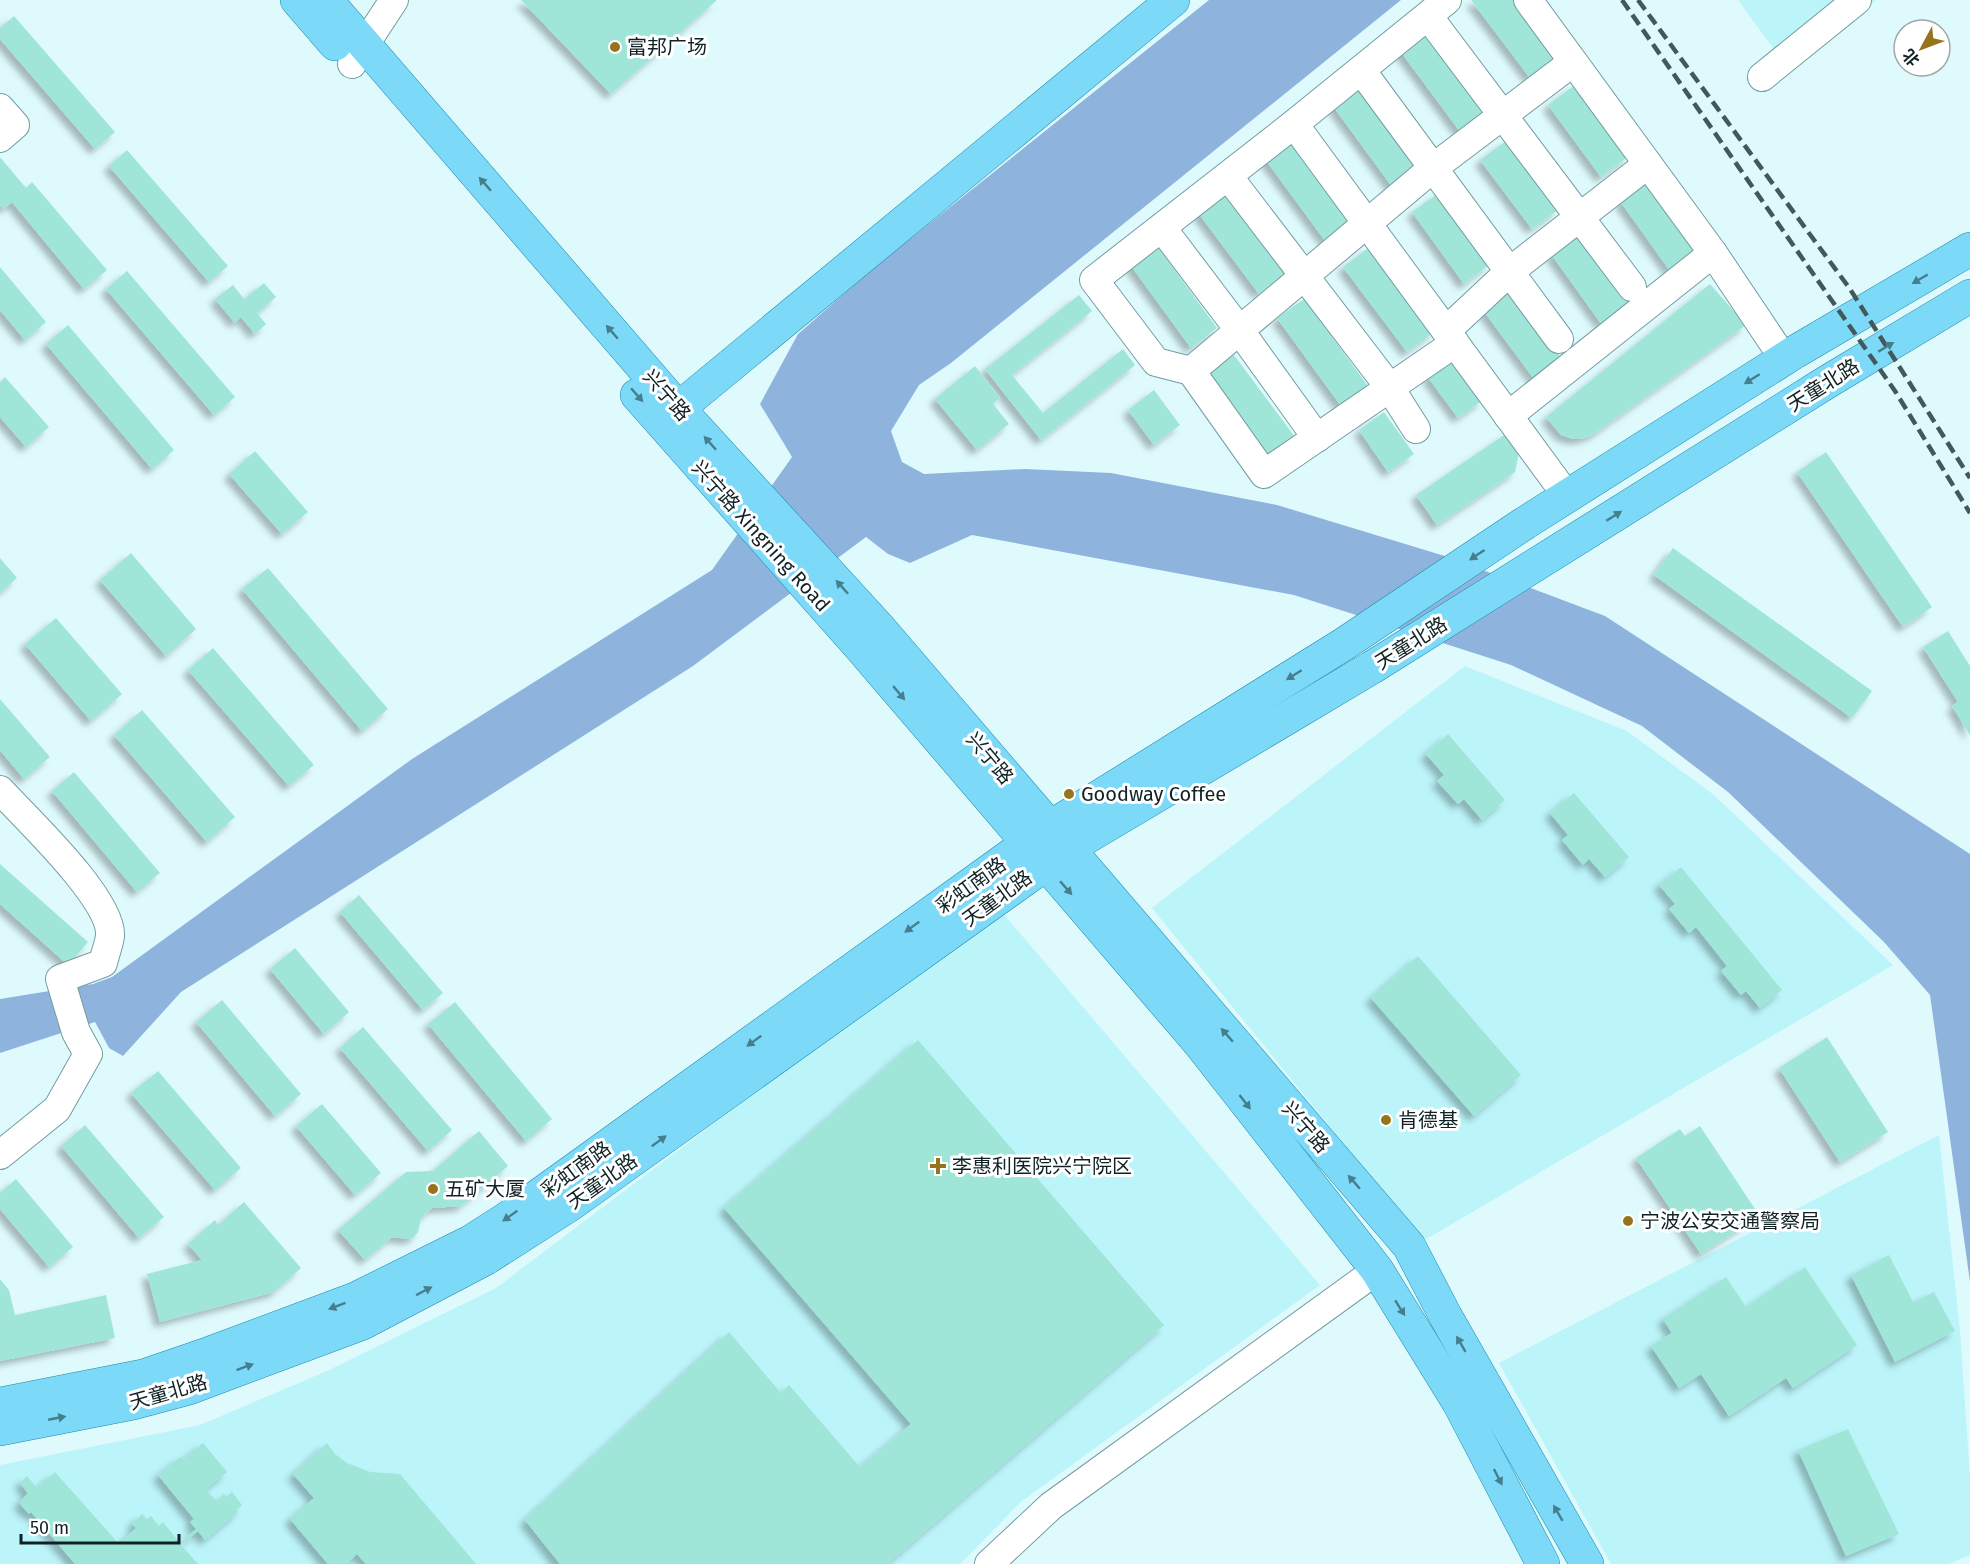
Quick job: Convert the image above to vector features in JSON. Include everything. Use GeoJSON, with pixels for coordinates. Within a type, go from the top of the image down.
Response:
{"type":"FeatureCollection","features":[{"type":"Feature","properties":{"kind":"main road","name":"兴宁路"},"geometry":{"type":"LineString","coordinates":[[297,0],[358,54],[670,415]]}},
{"type":"Feature","properties":{"kind":"main road","name":"兴宁路"},"geometry":{"type":"LineString","coordinates":[[326,0],[358,54]]}},
{"type":"Feature","properties":{"kind":"main road"},"geometry":{"type":"LineString","coordinates":[[670,415],[1173,0]]}},
{"type":"Feature","properties":{"kind":"main road","name":"天童北路"},"geometry":{"type":"LineString","coordinates":[[0,1429],[133,1403],[189,1388],[363,1323],[485,1259],[571,1204],[1047,846],[1344,644],[1525,523],[1784,359],[1970,249]]}},
{"type":"Feature","properties":{"kind":"main road","name":"天童北路"},"geometry":{"type":"LineString","coordinates":[[1047,846],[1399,651],[1827,382],[1970,296]]}},
{"type":"Feature","properties":{"kind":"main road","name":"兴宁路 Xingning Road"},"geometry":{"type":"LineString","coordinates":[[670,415],[871,639]]}},
{"type":"Feature","properties":{"kind":"main road","name":"兴宁路"},"geometry":{"type":"LineString","coordinates":[[871,639],[1047,846],[1409,1246],[1446,1317],[1587,1564]]}},
{"type":"Feature","properties":{"kind":"main road","name":"兴宁路"},"geometry":{"type":"LineString","coordinates":[[1047,846],[1377,1270],[1460,1403],[1543,1564]]}},
{"type":"Feature","properties":{"kind":"main road","name":"彩虹南路"},"geometry":{"type":"LineString","coordinates":[[0,1404],[143,1376],[210,1353],[355,1299],[471,1242],[1047,846]]}},
{"type":"Feature","properties":{"kind":"street"},"geometry":{"type":"LineString","coordinates":[[358,54],[394,0]]}},
{"type":"Feature","properties":{"kind":"street"},"geometry":{"type":"LineString","coordinates":[[1527,0],[1713,253],[1784,359]]}},
{"type":"Feature","properties":{"kind":"street"},"geometry":{"type":"LineString","coordinates":[[1762,77],[1857,0]]}},
{"type":"Feature","properties":{"kind":"street"},"geometry":{"type":"LineString","coordinates":[[1632,287],[1580,217],[1503,115],[1438,8],[1094,280],[1156,362],[1191,371],[1264,474],[1390,388],[1450,337],[1509,272],[1580,217],[1648,164]]}},
{"type":"Feature","properties":{"kind":"street"},"geometry":{"type":"LineString","coordinates":[[1191,371],[1433,168],[1573,62]]}},
{"type":"Feature","properties":{"kind":"street"},"geometry":{"type":"LineString","coordinates":[[1361,70],[1559,339]]}},
{"type":"Feature","properties":{"kind":"street"},"geometry":{"type":"LineString","coordinates":[[0,108],[15,125],[0,138]]}},
{"type":"Feature","properties":{"kind":"street"},"geometry":{"type":"LineString","coordinates":[[1294,124],[1567,496]]}},
{"type":"Feature","properties":{"kind":"street"},"geometry":{"type":"LineString","coordinates":[[1228,176],[1390,388],[1416,429]]}},
{"type":"Feature","properties":{"kind":"street"},"geometry":{"type":"LineString","coordinates":[[1162,228],[1240,330],[1317,438]]}},
{"type":"Feature","properties":{"kind":"street"},"geometry":{"type":"LineString","coordinates":[[1508,416],[1713,253]]}},
{"type":"Feature","properties":{"kind":"street"},"geometry":{"type":"LineString","coordinates":[[0,790],[88,886],[105,912],[110,935],[103,963],[60,979],[76,1032],[88,1054],[57,1109],[0,1155]]}},
{"type":"Feature","properties":{"kind":"street"},"geometry":{"type":"LineString","coordinates":[[989,1564],[1051,1506],[1377,1270]]}},
{"type":"Feature","properties":{"kind":"shaded area"},"geometry":{"type":"Polygon","coordinates":[[[1209,0],[1401,0],[951,363],[919,385],[891,431],[902,462],[924,474],[1025,469],[1111,473],[1277,505],[1448,557],[1605,616],[1970,854],[1970,1282],[1930,995],[1884,942],[1728,792],[1642,726],[1511,665],[1294,595],[972,535],[910,563],[888,554],[866,537],[693,666],[181,992],[123,1056],[109,1048],[95,1022],[0,1053],[0,999],[93,984],[112,977],[412,759],[712,570],[792,457],[760,404],[798,334],[870,271],[1209,0]]]}},
{"type":"Feature","properties":{"kind":"shaded area"},"geometry":{"type":"Polygon","coordinates":[[[1738,0],[1876,0],[1786,66],[1738,0]]]}},
{"type":"Feature","properties":{"kind":"shaded area"},"geometry":{"type":"Polygon","coordinates":[[[1465,666],[1627,731],[1714,795],[1893,965],[1423,1241],[1152,908],[1465,666]]]}},
{"type":"Feature","properties":{"kind":"shaded area","name":"李惠利医院兴宁院区"},"geometry":{"type":"Polygon","coordinates":[[[1001,911],[1320,1285],[1022,1501],[960,1564],[0,1564],[0,1465],[200,1425],[327,1371],[496,1288],[815,1047],[1001,911]]]}},
{"type":"Feature","properties":{"kind":"shaded area"},"geometry":{"type":"Polygon","coordinates":[[[1939,1135],[1960,1331],[1970,1477],[1970,1555],[1949,1564],[1611,1564],[1499,1363],[1939,1135]]]}},
{"type":"Feature","properties":{"kind":"building","name":"富邦广场"},"geometry":{"type":"Polygon","coordinates":[[[521,0],[717,0],[611,94],[521,0]]]}},
{"type":"Feature","properties":{"kind":"building"},"geometry":{"type":"Polygon","coordinates":[[[1471,0],[1514,0],[1557,58],[1530,78],[1471,0]]]}},
{"type":"Feature","properties":{"kind":"building"},"geometry":{"type":"Polygon","coordinates":[[[14,16],[115,132],[95,149],[0,39],[0,28],[14,16]]]}},
{"type":"Feature","properties":{"kind":"building"},"geometry":{"type":"Polygon","coordinates":[[[1425,28],[1488,113],[1461,133],[1398,48],[1425,28]]]}},
{"type":"Feature","properties":{"kind":"building"},"geometry":{"type":"Polygon","coordinates":[[[1358,81],[1421,167],[1393,188],[1330,102],[1358,81]]]}},
{"type":"Feature","properties":{"kind":"building"},"geometry":{"type":"Polygon","coordinates":[[[1576,84],[1629,156],[1601,177],[1548,105],[1576,84]]]}},
{"type":"Feature","properties":{"kind":"building"},"geometry":{"type":"Polygon","coordinates":[[[1291,135],[1354,221],[1326,242],[1262,155],[1291,135]]]}},
{"type":"Feature","properties":{"kind":"building"},"geometry":{"type":"Polygon","coordinates":[[[1507,140],[1559,209],[1532,229],[1480,160],[1507,140]]]}},
{"type":"Feature","properties":{"kind":"building"},"geometry":{"type":"Polygon","coordinates":[[[127,150],[228,266],[209,282],[109,166],[127,150]]]}},
{"type":"Feature","properties":{"kind":"building"},"geometry":{"type":"Polygon","coordinates":[[[0,157],[26,188],[32,182],[107,270],[84,289],[12,202],[3,209],[0,205],[0,157]]]}},
{"type":"Feature","properties":{"kind":"building"},"geometry":{"type":"Polygon","coordinates":[[[1646,182],[1697,252],[1670,271],[1620,201],[1646,182]]]}},
{"type":"Feature","properties":{"kind":"building"},"geometry":{"type":"Polygon","coordinates":[[[1222,190],[1285,274],[1259,294],[1196,210],[1222,190]]]}},
{"type":"Feature","properties":{"kind":"building"},"geometry":{"type":"Polygon","coordinates":[[[1440,192],[1490,264],[1464,284],[1412,212],[1440,192]]]}},
{"type":"Feature","properties":{"kind":"building"},"geometry":{"type":"Polygon","coordinates":[[[1579,234],[1631,304],[1602,325],[1551,254],[1579,234]]]}},
{"type":"Feature","properties":{"kind":"building"},"geometry":{"type":"Polygon","coordinates":[[[1155,243],[1217,328],[1191,348],[1129,263],[1155,243]]]}},
{"type":"Feature","properties":{"kind":"building"},"geometry":{"type":"Polygon","coordinates":[[[1371,246],[1435,331],[1407,352],[1343,267],[1371,246]]]}},
{"type":"Feature","properties":{"kind":"building"},"geometry":{"type":"Polygon","coordinates":[[[0,267],[46,322],[25,340],[0,310],[0,267]]]}},
{"type":"Feature","properties":{"kind":"building"},"geometry":{"type":"Polygon","coordinates":[[[127,271],[235,397],[214,415],[106,289],[127,271]]]}},
{"type":"Feature","properties":{"kind":"building"},"geometry":{"type":"Polygon","coordinates":[[[264,283],[276,297],[257,313],[266,324],[255,334],[241,317],[235,323],[215,299],[233,285],[244,299],[264,283]]]}},
{"type":"Feature","properties":{"kind":"building"},"geometry":{"type":"Polygon","coordinates":[[[1710,284],[1746,325],[1594,434],[1573,439],[1561,435],[1546,417],[1710,284]]]}},
{"type":"Feature","properties":{"kind":"building"},"geometry":{"type":"Polygon","coordinates":[[[1511,290],[1562,359],[1534,379],[1483,310],[1511,290]]]}},
{"type":"Feature","properties":{"kind":"building"},"geometry":{"type":"Polygon","coordinates":[[[1079,295],[1092,311],[1012,375],[1043,413],[1123,349],[1135,365],[1041,440],[985,369],[1079,295]]]}},
{"type":"Feature","properties":{"kind":"building"},"geometry":{"type":"Polygon","coordinates":[[[1304,299],[1368,386],[1341,406],[1277,318],[1304,299]]]}},
{"type":"Feature","properties":{"kind":"building"},"geometry":{"type":"Polygon","coordinates":[[[68,325],[174,450],[152,469],[46,344],[68,325]]]}},
{"type":"Feature","properties":{"kind":"building"},"geometry":{"type":"Polygon","coordinates":[[[1234,355],[1298,441],[1272,460],[1208,374],[1234,355]]]}},
{"type":"Feature","properties":{"kind":"building"},"geometry":{"type":"Polygon","coordinates":[[[1452,358],[1483,400],[1458,418],[1427,376],[1452,358]]]}},
{"type":"Feature","properties":{"kind":"building"},"geometry":{"type":"Polygon","coordinates":[[[975,366],[1000,398],[993,404],[1009,424],[977,450],[935,399],[975,366]]]}},
{"type":"Feature","properties":{"kind":"building"},"geometry":{"type":"Polygon","coordinates":[[[5,377],[49,427],[26,447],[0,417],[0,382],[5,377]]]}},
{"type":"Feature","properties":{"kind":"building"},"geometry":{"type":"Polygon","coordinates":[[[1154,390],[1180,425],[1154,445],[1128,410],[1154,390]]]}},
{"type":"Feature","properties":{"kind":"building"},"geometry":{"type":"Polygon","coordinates":[[[1384,412],[1414,454],[1388,472],[1359,430],[1384,412]]]}},
{"type":"Feature","properties":{"kind":"building"},"geometry":{"type":"Polygon","coordinates":[[[1507,433],[1519,452],[1515,472],[1437,525],[1416,495],[1507,433]]]}},
{"type":"Feature","properties":{"kind":"building"},"geometry":{"type":"Polygon","coordinates":[[[255,451],[308,512],[282,534],[229,474],[255,451]]]}},
{"type":"Feature","properties":{"kind":"building"},"geometry":{"type":"Polygon","coordinates":[[[1826,452],[1932,607],[1903,627],[1797,472],[1826,452]]]}},
{"type":"Feature","properties":{"kind":"building"},"geometry":{"type":"Polygon","coordinates":[[[1673,548],[1872,691],[1852,718],[1654,575],[1673,548]]]}},
{"type":"Feature","properties":{"kind":"building"},"geometry":{"type":"Polygon","coordinates":[[[131,553],[196,629],[166,656],[100,580],[131,553]]]}},
{"type":"Feature","properties":{"kind":"building"},"geometry":{"type":"Polygon","coordinates":[[[0,558],[17,578],[0,593],[0,558]]]}},
{"type":"Feature","properties":{"kind":"building"},"geometry":{"type":"Polygon","coordinates":[[[268,568],[388,709],[362,731],[242,589],[268,568]]]}},
{"type":"Feature","properties":{"kind":"building"},"geometry":{"type":"Polygon","coordinates":[[[56,618],[122,694],[91,721],[25,644],[56,618]]]}},
{"type":"Feature","properties":{"kind":"building"},"geometry":{"type":"Polygon","coordinates":[[[1948,631],[1970,666],[1970,735],[1952,706],[1958,702],[1923,647],[1948,631]]]}},
{"type":"Feature","properties":{"kind":"building"},"geometry":{"type":"Polygon","coordinates":[[[213,648],[314,765],[289,786],[188,670],[213,648]]]}},
{"type":"Feature","properties":{"kind":"building"},"geometry":{"type":"Polygon","coordinates":[[[0,699],[50,757],[24,779],[0,750],[0,699]]]}},
{"type":"Feature","properties":{"kind":"building"},"geometry":{"type":"Polygon","coordinates":[[[142,710],[235,817],[207,842],[114,735],[142,710]]]}},
{"type":"Feature","properties":{"kind":"building"},"geometry":{"type":"Polygon","coordinates":[[[1448,734],[1505,800],[1482,820],[1464,799],[1458,804],[1437,781],[1444,775],[1426,754],[1448,734]]]}},
{"type":"Feature","properties":{"kind":"building"},"geometry":{"type":"Polygon","coordinates":[[[74,772],[160,873],[137,892],[52,791],[74,772]]]}},
{"type":"Feature","properties":{"kind":"building"},"geometry":{"type":"Polygon","coordinates":[[[1574,793],[1629,857],[1605,877],[1589,859],[1583,865],[1562,840],[1568,835],[1550,813],[1574,793]]]}},
{"type":"Feature","properties":{"kind":"building"},"geometry":{"type":"Polygon","coordinates":[[[0,864],[88,942],[68,965],[0,904],[0,864]]]}},
{"type":"Feature","properties":{"kind":"building"},"geometry":{"type":"Polygon","coordinates":[[[1681,867],[1782,990],[1760,1008],[1746,991],[1741,995],[1721,971],[1727,966],[1696,927],[1689,933],[1669,909],[1675,904],[1659,885],[1681,867]]]}},
{"type":"Feature","properties":{"kind":"building"},"geometry":{"type":"Polygon","coordinates":[[[359,895],[443,993],[423,1010],[340,912],[359,895]]]}},
{"type":"Feature","properties":{"kind":"building"},"geometry":{"type":"Polygon","coordinates":[[[295,948],[349,1012],[324,1034],[270,969],[295,948]]]}},
{"type":"Feature","properties":{"kind":"building"},"geometry":{"type":"Polygon","coordinates":[[[1418,956],[1521,1075],[1474,1116],[1371,998],[1418,956]]]}},
{"type":"Feature","properties":{"kind":"building"},"geometry":{"type":"Polygon","coordinates":[[[222,1000],[301,1094],[275,1116],[196,1022],[222,1000]]]}},
{"type":"Feature","properties":{"kind":"building"},"geometry":{"type":"Polygon","coordinates":[[[455,1002],[552,1119],[526,1141],[428,1024],[455,1002]]]}},
{"type":"Feature","properties":{"kind":"building"},"geometry":{"type":"Polygon","coordinates":[[[363,1027],[452,1130],[428,1151],[340,1048],[363,1027]]]}},
{"type":"Feature","properties":{"kind":"building"},"geometry":{"type":"Polygon","coordinates":[[[1827,1037],[1888,1132],[1840,1162],[1779,1068],[1827,1037]]]}},
{"type":"Feature","properties":{"kind":"building"},"geometry":{"type":"Polygon","coordinates":[[[918,1040],[1164,1325],[887,1564],[560,1564],[525,1520],[729,1332],[781,1393],[789,1385],[860,1467],[911,1424],[724,1208],[918,1040]]]}},
{"type":"Feature","properties":{"kind":"building"},"geometry":{"type":"Polygon","coordinates":[[[158,1071],[241,1168],[215,1190],[131,1093],[158,1071]]]}},
{"type":"Feature","properties":{"kind":"building"},"geometry":{"type":"Polygon","coordinates":[[[322,1104],[381,1173],[355,1195],[296,1126],[322,1104]]]}},
{"type":"Feature","properties":{"kind":"building"},"geometry":{"type":"Polygon","coordinates":[[[85,1125],[164,1217],[139,1238],[61,1146],[85,1125]]]}},
{"type":"Feature","properties":{"kind":"building"},"geometry":{"type":"Polygon","coordinates":[[[1700,1126],[1759,1215],[1701,1254],[1636,1158],[1680,1129],[1685,1136],[1700,1126]]]}},
{"type":"Feature","properties":{"kind":"building","name":"五矿大厦"},"geometry":{"type":"Polygon","coordinates":[[[479,1131],[508,1166],[461,1206],[432,1208],[421,1218],[418,1232],[413,1238],[392,1237],[365,1260],[338,1230],[406,1172],[433,1171],[479,1131]]]}},
{"type":"Feature","properties":{"kind":"building"},"geometry":{"type":"Polygon","coordinates":[[[16,1179],[73,1247],[49,1267],[0,1209],[0,1193],[16,1179]]]}},
{"type":"Feature","properties":{"kind":"building"},"geometry":{"type":"Polygon","coordinates":[[[244,1202],[301,1268],[274,1292],[160,1322],[147,1274],[202,1260],[188,1244],[215,1220],[218,1225],[244,1202]]]}},
{"type":"Feature","properties":{"kind":"building"},"geometry":{"type":"Polygon","coordinates":[[[1889,1255],[1913,1302],[1934,1292],[1955,1331],[1895,1362],[1851,1275],[1889,1255]]]}},
{"type":"Feature","properties":{"kind":"building"},"geometry":{"type":"Polygon","coordinates":[[[1805,1267],[1857,1345],[1793,1388],[1786,1378],[1729,1416],[1701,1374],[1679,1388],[1651,1346],[1672,1333],[1663,1319],[1726,1277],[1746,1307],[1805,1267]]]}},
{"type":"Feature","properties":{"kind":"building"},"geometry":{"type":"Polygon","coordinates":[[[0,1279],[9,1290],[15,1315],[106,1295],[115,1338],[0,1361],[0,1279]]]}},
{"type":"Feature","properties":{"kind":"building"},"geometry":{"type":"Polygon","coordinates":[[[1848,1429],[1899,1534],[1846,1556],[1798,1450],[1848,1429]]]}},
{"type":"Feature","properties":{"kind":"building"},"geometry":{"type":"Polygon","coordinates":[[[203,1443],[227,1472],[206,1489],[216,1501],[224,1494],[226,1497],[232,1492],[242,1505],[236,1510],[238,1512],[205,1540],[198,1531],[181,1545],[198,1564],[75,1564],[31,1512],[29,1514],[19,1503],[28,1493],[20,1483],[27,1476],[37,1488],[55,1472],[119,1544],[136,1528],[132,1524],[142,1514],[147,1519],[151,1516],[159,1526],[163,1522],[180,1543],[196,1529],[190,1522],[194,1519],[158,1475],[180,1457],[183,1459],[203,1443]]]}},
{"type":"Feature","properties":{"kind":"building"},"geometry":{"type":"Polygon","coordinates":[[[327,1443],[335,1454],[347,1463],[370,1472],[400,1474],[476,1564],[366,1564],[357,1554],[346,1564],[328,1564],[290,1519],[314,1498],[293,1474],[327,1443]]]}},
{"type":"Feature","properties":{"kind":"railway"},"geometry":{"type":"LineString","coordinates":[[1622,0],[1895,391],[1970,513]]}},
{"type":"Feature","properties":{"kind":"railway"},"geometry":{"type":"LineString","coordinates":[[1638,0],[1850,289],[1970,478]]}},
{"type":"Feature","properties":{"kind":"place","name":"富邦广场"},"geometry":{"type":"Point","coordinates":[615,47]}},
{"type":"Feature","properties":{"kind":"place","name":"Goodway Coffee"},"geometry":{"type":"Point","coordinates":[1069,794]}},
{"type":"Feature","properties":{"kind":"place","name":"肯德基"},"geometry":{"type":"Point","coordinates":[1386,1120]}},
{"type":"Feature","properties":{"kind":"place","name":"李惠利医院兴宁院区"},"geometry":{"type":"Point","coordinates":[938,1166]}},
{"type":"Feature","properties":{"kind":"place","name":"五矿大厦"},"geometry":{"type":"Point","coordinates":[433,1189]}},
{"type":"Feature","properties":{"kind":"place","name":"宁波公安交通警察局"},"geometry":{"type":"Point","coordinates":[1628,1221]}}]}
